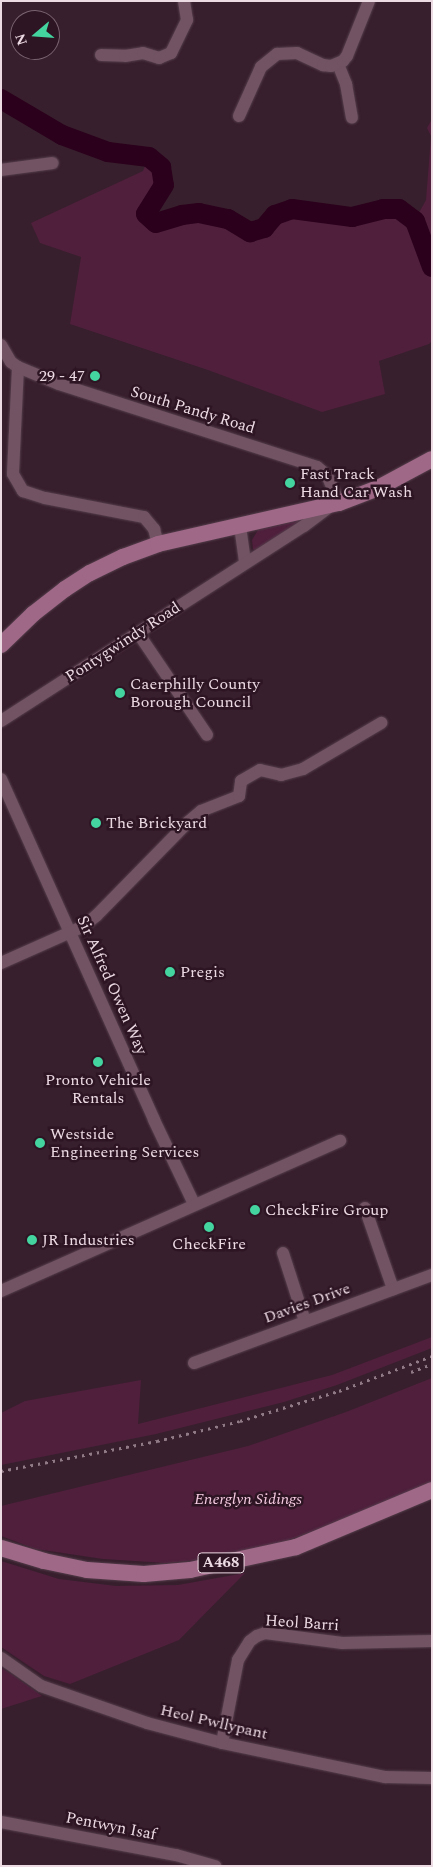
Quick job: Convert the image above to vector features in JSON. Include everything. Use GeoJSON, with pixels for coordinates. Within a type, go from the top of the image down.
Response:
{"type":"FeatureCollection","features":[{"type":"Feature","properties":{"kind":"main road","name":"Pontygwindy Road"},"geometry":{"type":"LineString","coordinates":[[1,645],[33,614],[65,589],[90,573],[123,557],[158,544],[334,505],[378,488],[432,459]]}},
{"type":"Feature","properties":{"kind":"main road","name":"A468"},"geometry":{"type":"LineString","coordinates":[[1,1548],[44,1561],[87,1570],[144,1574],[190,1570],[296,1546],[432,1490]]}},
{"type":"Feature","properties":{"kind":"street"},"geometry":{"type":"LineString","coordinates":[[101,55],[125,56],[143,53],[159,58],[171,53],[188,20],[184,1]]}},
{"type":"Feature","properties":{"kind":"street"},"geometry":{"type":"LineString","coordinates":[[238,116],[261,67],[277,54],[297,53],[323,65],[338,64],[347,56],[369,1]]}},
{"type":"Feature","properties":{"kind":"street"},"geometry":{"type":"LineString","coordinates":[[338,64],[346,84],[352,118]]}},
{"type":"Feature","properties":{"kind":"street"},"geometry":{"type":"LineString","coordinates":[[1,170],[53,163]]}},
{"type":"Feature","properties":{"kind":"street"},"geometry":{"type":"LineString","coordinates":[[1,345],[10,362],[18,367],[14,474],[23,491],[45,498],[144,517],[154,529],[158,544]]}},
{"type":"Feature","properties":{"kind":"street","name":"South Pandy Road"},"geometry":{"type":"LineString","coordinates":[[18,367],[59,384],[317,468],[327,475],[334,505]]}},
{"type":"Feature","properties":{"kind":"street","name":"Pontygwindy Road"},"geometry":{"type":"LineString","coordinates":[[1,721],[334,505]]}},
{"type":"Feature","properties":{"kind":"street"},"geometry":{"type":"LineString","coordinates":[[240,526],[245,563]]}},
{"type":"Feature","properties":{"kind":"street"},"geometry":{"type":"LineString","coordinates":[[138,633],[207,735]]}},
{"type":"Feature","properties":{"kind":"street"},"geometry":{"type":"LineString","coordinates":[[1,963],[84,926],[201,811],[239,796],[241,781],[260,770],[280,774],[304,770],[381,723]]}},
{"type":"Feature","properties":{"kind":"street","name":"Sir Alfred Owen Way"},"geometry":{"type":"LineString","coordinates":[[1,779],[194,1204]]}},
{"type":"Feature","properties":{"kind":"street"},"geometry":{"type":"LineString","coordinates":[[1,1292],[194,1204],[340,1141]]}},
{"type":"Feature","properties":{"kind":"street"},"geometry":{"type":"LineString","coordinates":[[365,1208],[393,1289]]}},
{"type":"Feature","properties":{"kind":"street"},"geometry":{"type":"LineString","coordinates":[[283,1253],[305,1321]]}},
{"type":"Feature","properties":{"kind":"street","name":"Davies Drive"},"geometry":{"type":"LineString","coordinates":[[194,1363],[432,1275]]}},
{"type":"Feature","properties":{"kind":"street","name":"Heol Barri"},"geometry":{"type":"LineString","coordinates":[[222,1743],[238,1660],[250,1640],[257,1636],[266,1633],[342,1643],[432,1641]]}},
{"type":"Feature","properties":{"kind":"street","name":"Heol Pwllypant"},"geometry":{"type":"LineString","coordinates":[[1,1658],[41,1686],[147,1723],[222,1743],[386,1777],[432,1778]]}},
{"type":"Feature","properties":{"kind":"street","name":"Pentwyn Isaf"},"geometry":{"type":"LineString","coordinates":[[1,1822],[176,1855],[215,1866]]}},
{"type":"Feature","properties":{"kind":"green space"},"geometry":{"type":"Polygon","coordinates":[[[432,119],[432,341],[429,344],[379,361],[385,394],[322,412],[208,370],[70,324],[81,257],[40,243],[31,223],[143,171],[149,157],[161,167],[164,185],[146,214],[156,223],[182,215],[199,213],[228,219],[250,232],[264,228],[275,215],[292,209],[352,217],[383,209],[399,209],[415,220],[426,200],[431,136],[427,128],[432,119]]]}},
{"type":"Feature","properties":{"kind":"green space"},"geometry":{"type":"Polygon","coordinates":[[[302,520],[255,550],[253,549],[252,540],[258,530],[302,520]]]}},
{"type":"Feature","properties":{"kind":"green space"},"geometry":{"type":"Polygon","coordinates":[[[432,1337],[432,1348],[337,1385],[284,1402],[156,1434],[1,1465],[1,1413],[25,1401],[141,1380],[138,1424],[332,1375],[432,1337]]]}},
{"type":"Feature","properties":{"kind":"green space","name":"Energlyn Sidings"},"geometry":{"type":"Polygon","coordinates":[[[432,1378],[432,1484],[354,1516],[275,1545],[205,1559],[166,1563],[103,1559],[36,1549],[1,1536],[1,1506],[248,1446],[346,1412],[432,1378]]]}},
{"type":"Feature","properties":{"kind":"green space"},"geometry":{"type":"Polygon","coordinates":[[[1,1561],[59,1579],[116,1586],[178,1585],[245,1573],[179,1640],[70,1684],[44,1676],[1,1647],[1,1561]]]}},
{"type":"Feature","properties":{"kind":"green space"},"geometry":{"type":"Polygon","coordinates":[[[1,1668],[11,1674],[42,1696],[1,1709],[1,1668]]]}},
{"type":"Feature","properties":{"kind":"waterway"},"geometry":{"type":"LineString","coordinates":[[1,99],[62,135],[108,152],[149,157],[161,167],[164,185],[146,214],[156,223],[182,215],[199,213],[228,219],[250,232],[264,228],[275,215],[292,209],[352,217],[383,209],[399,209],[415,221],[432,267]]}},
{"type":"Feature","properties":{"kind":"railway"},"geometry":{"type":"LineString","coordinates":[[1,1471],[157,1441],[240,1421],[339,1391],[432,1356]]}},
{"type":"Feature","properties":{"kind":"railway"},"geometry":{"type":"LineString","coordinates":[[411,1372],[432,1364]]}},
{"type":"Feature","properties":{"kind":"place","name":"29 - 47"},"geometry":{"type":"Point","coordinates":[95,376]}},
{"type":"Feature","properties":{"kind":"place","name":"Fast Track Hand Car Wash"},"geometry":{"type":"Point","coordinates":[290,483]}},
{"type":"Feature","properties":{"kind":"place","name":"Caerphilly County Borough Council"},"geometry":{"type":"Point","coordinates":[120,693]}},
{"type":"Feature","properties":{"kind":"place","name":"The Brickyard"},"geometry":{"type":"Point","coordinates":[96,823]}},
{"type":"Feature","properties":{"kind":"place","name":"Pregis"},"geometry":{"type":"Point","coordinates":[170,972]}},
{"type":"Feature","properties":{"kind":"place","name":"Pronto Vehicle Rentals"},"geometry":{"type":"Point","coordinates":[98,1062]}},
{"type":"Feature","properties":{"kind":"place","name":"Westside Engineering Services"},"geometry":{"type":"Point","coordinates":[40,1143]}},
{"type":"Feature","properties":{"kind":"place","name":"CheckFire Group"},"geometry":{"type":"Point","coordinates":[255,1210]}},
{"type":"Feature","properties":{"kind":"place","name":"CheckFire"},"geometry":{"type":"Point","coordinates":[209,1227]}},
{"type":"Feature","properties":{"kind":"place","name":"JR Industries"},"geometry":{"type":"Point","coordinates":[32,1240]}}]}
